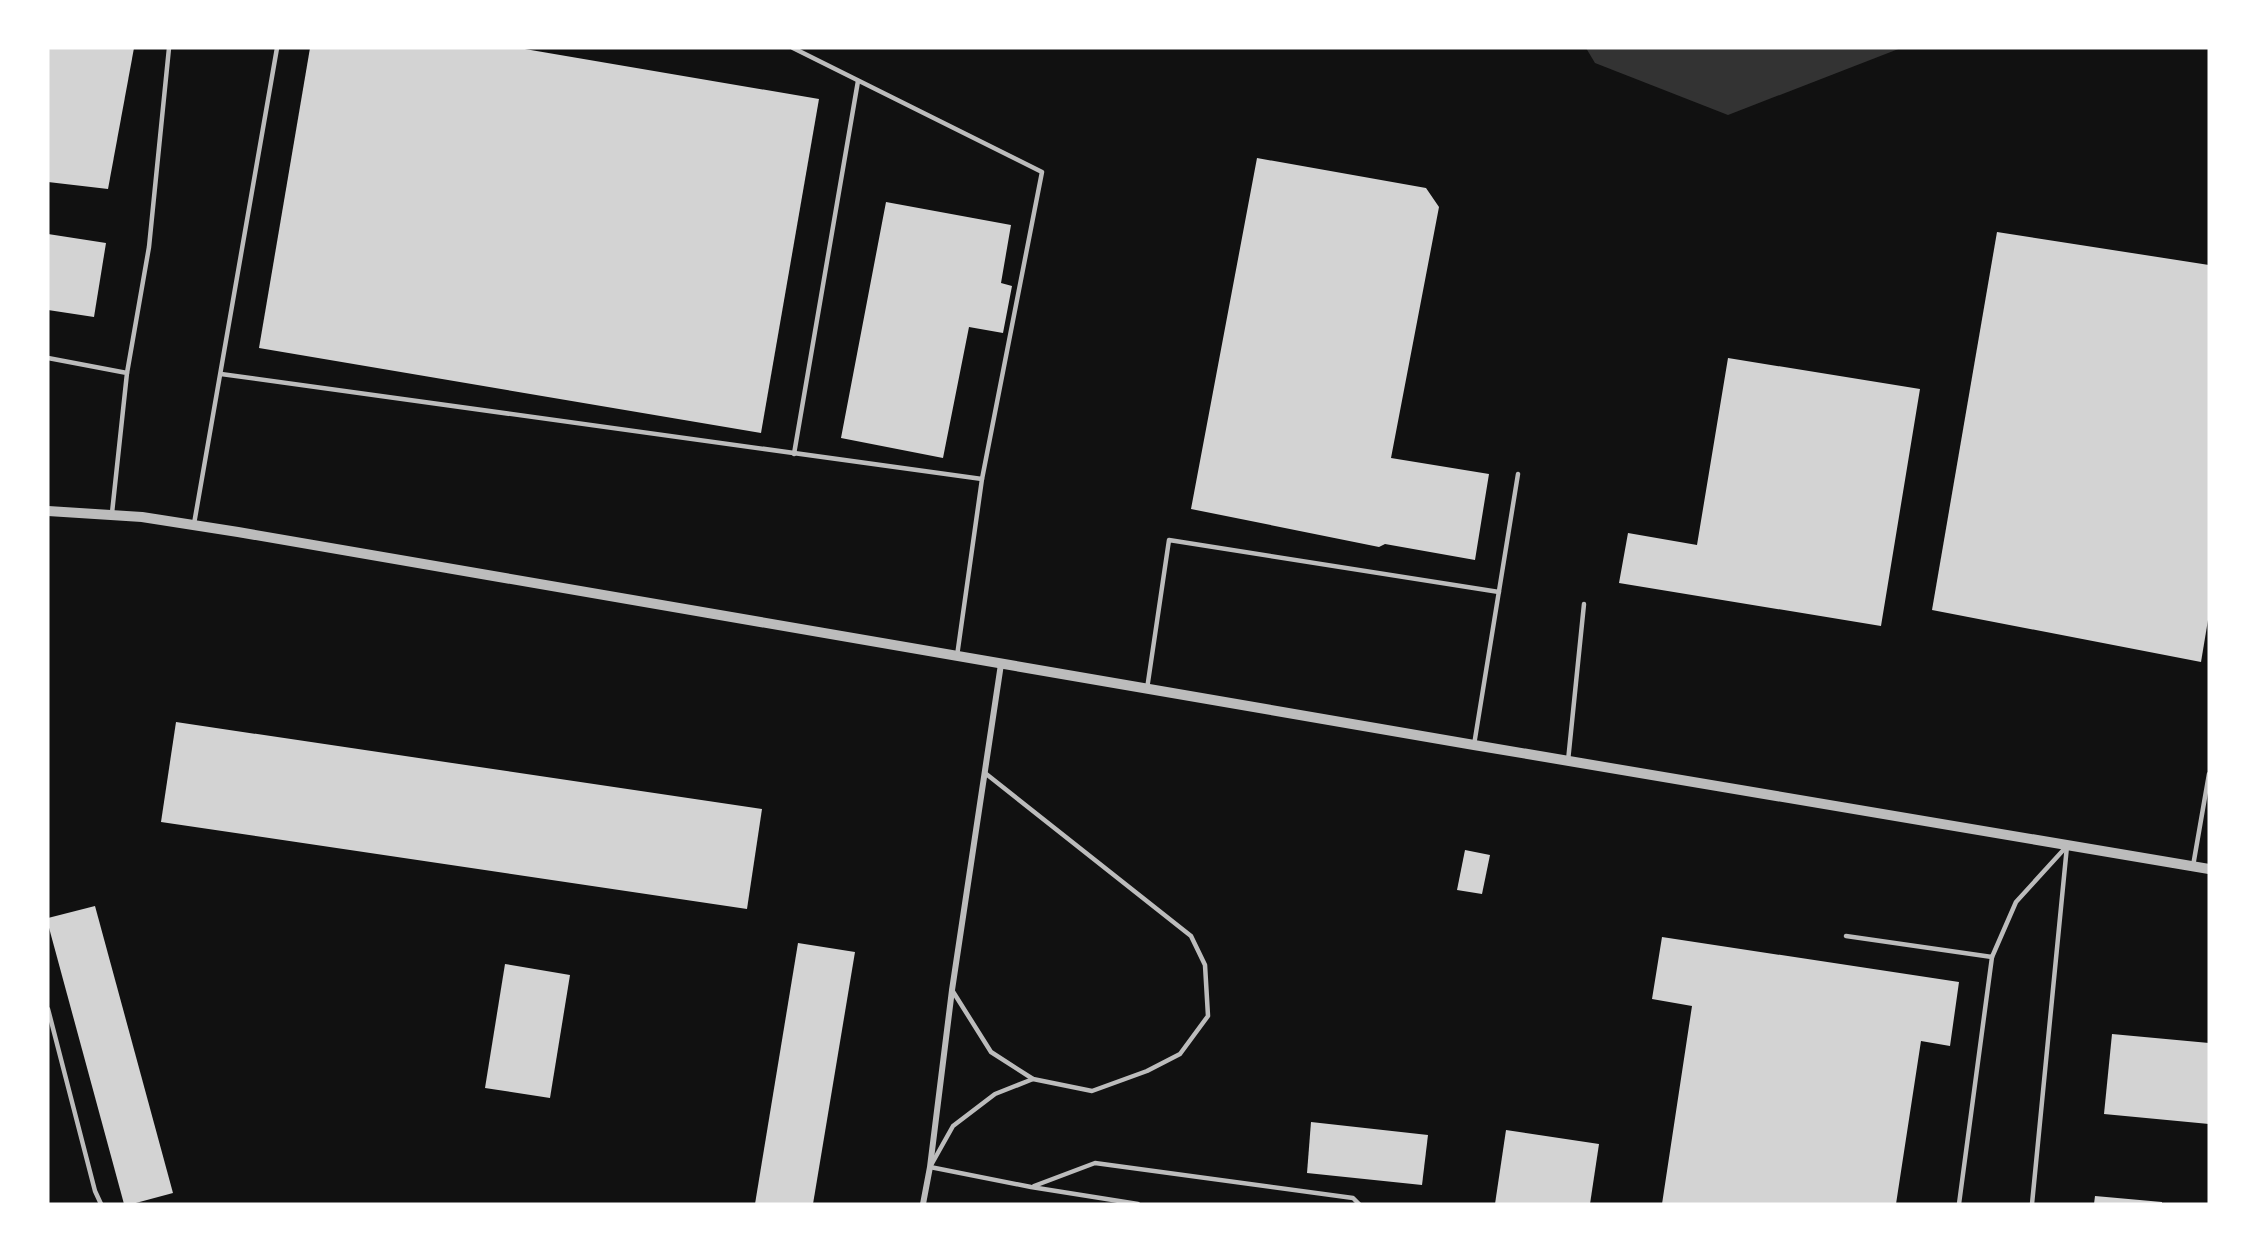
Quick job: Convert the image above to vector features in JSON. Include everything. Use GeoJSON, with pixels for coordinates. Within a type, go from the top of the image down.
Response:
{"type":"FeatureCollection","features":[{"type":"Feature","properties":{"kind":"street"},"geometry":{"type":"LineString","coordinates":[[48,511],[112,515],[194,525],[2209,869]]}},
{"type":"Feature","properties":{"kind":"street"},"geometry":{"type":"LineString","coordinates":[[924,1204],[952,990],[1001,664]]}},
{"type":"Feature","properties":{"kind":"lane"},"geometry":{"type":"LineString","coordinates":[[112,515],[128,373],[149,247],[169,48]]}},
{"type":"Feature","properties":{"kind":"lane"},"geometry":{"type":"LineString","coordinates":[[194,525],[277,48]]}},
{"type":"Feature","properties":{"kind":"lane"},"geometry":{"type":"LineString","coordinates":[[793,48],[1042,172],[982,479],[957,656]]}},
{"type":"Feature","properties":{"kind":"lane"},"geometry":{"type":"LineString","coordinates":[[794,454],[858,81]]}},
{"type":"Feature","properties":{"kind":"lane"},"geometry":{"type":"LineString","coordinates":[[48,358],[128,373]]}},
{"type":"Feature","properties":{"kind":"lane"},"geometry":{"type":"LineString","coordinates":[[220,374],[982,479]]}},
{"type":"Feature","properties":{"kind":"lane"},"geometry":{"type":"LineString","coordinates":[[1474,745],[1518,474]]}},
{"type":"Feature","properties":{"kind":"lane"},"geometry":{"type":"LineString","coordinates":[[1147,689],[1169,540],[1499,592]]}},
{"type":"Feature","properties":{"kind":"lane"},"geometry":{"type":"LineString","coordinates":[[1568,761],[1584,604]]}},
{"type":"Feature","properties":{"kind":"lane"},"geometry":{"type":"LineString","coordinates":[[952,990],[990,1052],[1033,1079],[1092,1091],[1147,1071],[1180,1054],[1208,1016],[1205,965],[1191,936],[985,773]]}},
{"type":"Feature","properties":{"kind":"lane"},"geometry":{"type":"LineString","coordinates":[[2193,866],[2209,774]]}},
{"type":"Feature","properties":{"kind":"lane"},"geometry":{"type":"LineString","coordinates":[[1959,1204],[1992,957],[2016,902],[2067,846]]}},
{"type":"Feature","properties":{"kind":"lane"},"geometry":{"type":"LineString","coordinates":[[2032,1204],[2067,846]]}},
{"type":"Feature","properties":{"kind":"lane"},"geometry":{"type":"LineString","coordinates":[[1846,936],[1992,957]]}},
{"type":"Feature","properties":{"kind":"lane"},"geometry":{"type":"LineString","coordinates":[[48,1009],[95,1191],[101,1204]]}},
{"type":"Feature","properties":{"kind":"lane"},"geometry":{"type":"LineString","coordinates":[[1033,1079],[995,1094],[953,1126],[930,1167],[1031,1187],[1138,1204]]}},
{"type":"Feature","properties":{"kind":"lane"},"geometry":{"type":"LineString","coordinates":[[1031,1187],[1095,1163],[1353,1198],[1359,1204]]}},
{"type":"Feature","properties":{"kind":"shaded area"},"geometry":{"type":"Polygon","coordinates":[[[1586,48],[1901,48],[1728,115],[1595,63],[1586,48]]]}},
{"type":"Feature","properties":{"kind":"building"},"geometry":{"type":"Polygon","coordinates":[[[48,48],[134,48],[108,189],[48,182],[48,48]]]}},
{"type":"Feature","properties":{"kind":"building"},"geometry":{"type":"Polygon","coordinates":[[[310,48],[519,48],[819,99],[761,433],[259,348],[310,48]]]}},
{"type":"Feature","properties":{"kind":"building"},"geometry":{"type":"Polygon","coordinates":[[[1257,158],[1426,188],[1439,207],[1391,458],[1489,474],[1475,560],[1385,544],[1379,547],[1191,509],[1257,158]]]}},
{"type":"Feature","properties":{"kind":"building"},"geometry":{"type":"Polygon","coordinates":[[[886,202],[1011,225],[1001,283],[1012,286],[1003,333],[969,327],[943,458],[841,438],[886,202]]]}},
{"type":"Feature","properties":{"kind":"building"},"geometry":{"type":"Polygon","coordinates":[[[1997,232],[2209,265],[2209,614],[2201,662],[1932,610],[1997,232]]]}},
{"type":"Feature","properties":{"kind":"building"},"geometry":{"type":"Polygon","coordinates":[[[48,234],[106,243],[94,317],[48,310],[48,234]]]}},
{"type":"Feature","properties":{"kind":"building"},"geometry":{"type":"Polygon","coordinates":[[[1728,358],[1920,389],[1881,626],[1619,583],[1628,533],[1697,545],[1728,358]]]}},
{"type":"Feature","properties":{"kind":"building"},"geometry":{"type":"Polygon","coordinates":[[[176,722],[762,809],[747,909],[161,822],[176,722]]]}},
{"type":"Feature","properties":{"kind":"building"},"geometry":{"type":"Polygon","coordinates":[[[1465,850],[1490,855],[1482,894],[1457,890],[1465,850]]]}},
{"type":"Feature","properties":{"kind":"building"},"geometry":{"type":"Polygon","coordinates":[[[95,906],[173,1193],[132,1204],[124,1204],[48,924],[48,918],[95,906]]]}},
{"type":"Feature","properties":{"kind":"building"},"geometry":{"type":"Polygon","coordinates":[[[1662,937],[1959,982],[1950,1046],[1921,1041],[1896,1204],[1662,1204],[1692,1006],[1652,999],[1662,937]]]}},
{"type":"Feature","properties":{"kind":"building"},"geometry":{"type":"Polygon","coordinates":[[[798,943],[855,952],[813,1204],[755,1204],[798,943]]]}},
{"type":"Feature","properties":{"kind":"building"},"geometry":{"type":"Polygon","coordinates":[[[505,964],[570,975],[550,1098],[485,1088],[505,964]]]}},
{"type":"Feature","properties":{"kind":"building"},"geometry":{"type":"Polygon","coordinates":[[[2112,1034],[2209,1043],[2209,1124],[2104,1114],[2112,1034]]]}},
{"type":"Feature","properties":{"kind":"building"},"geometry":{"type":"Polygon","coordinates":[[[1311,1122],[1428,1135],[1422,1185],[1307,1173],[1311,1122]]]}},
{"type":"Feature","properties":{"kind":"building"},"geometry":{"type":"Polygon","coordinates":[[[1506,1130],[1599,1144],[1590,1204],[1495,1204],[1506,1130]]]}},
{"type":"Feature","properties":{"kind":"building"},"geometry":{"type":"Polygon","coordinates":[[[2095,1196],[2162,1202],[2162,1204],[2094,1204],[2095,1196]]]}}]}
